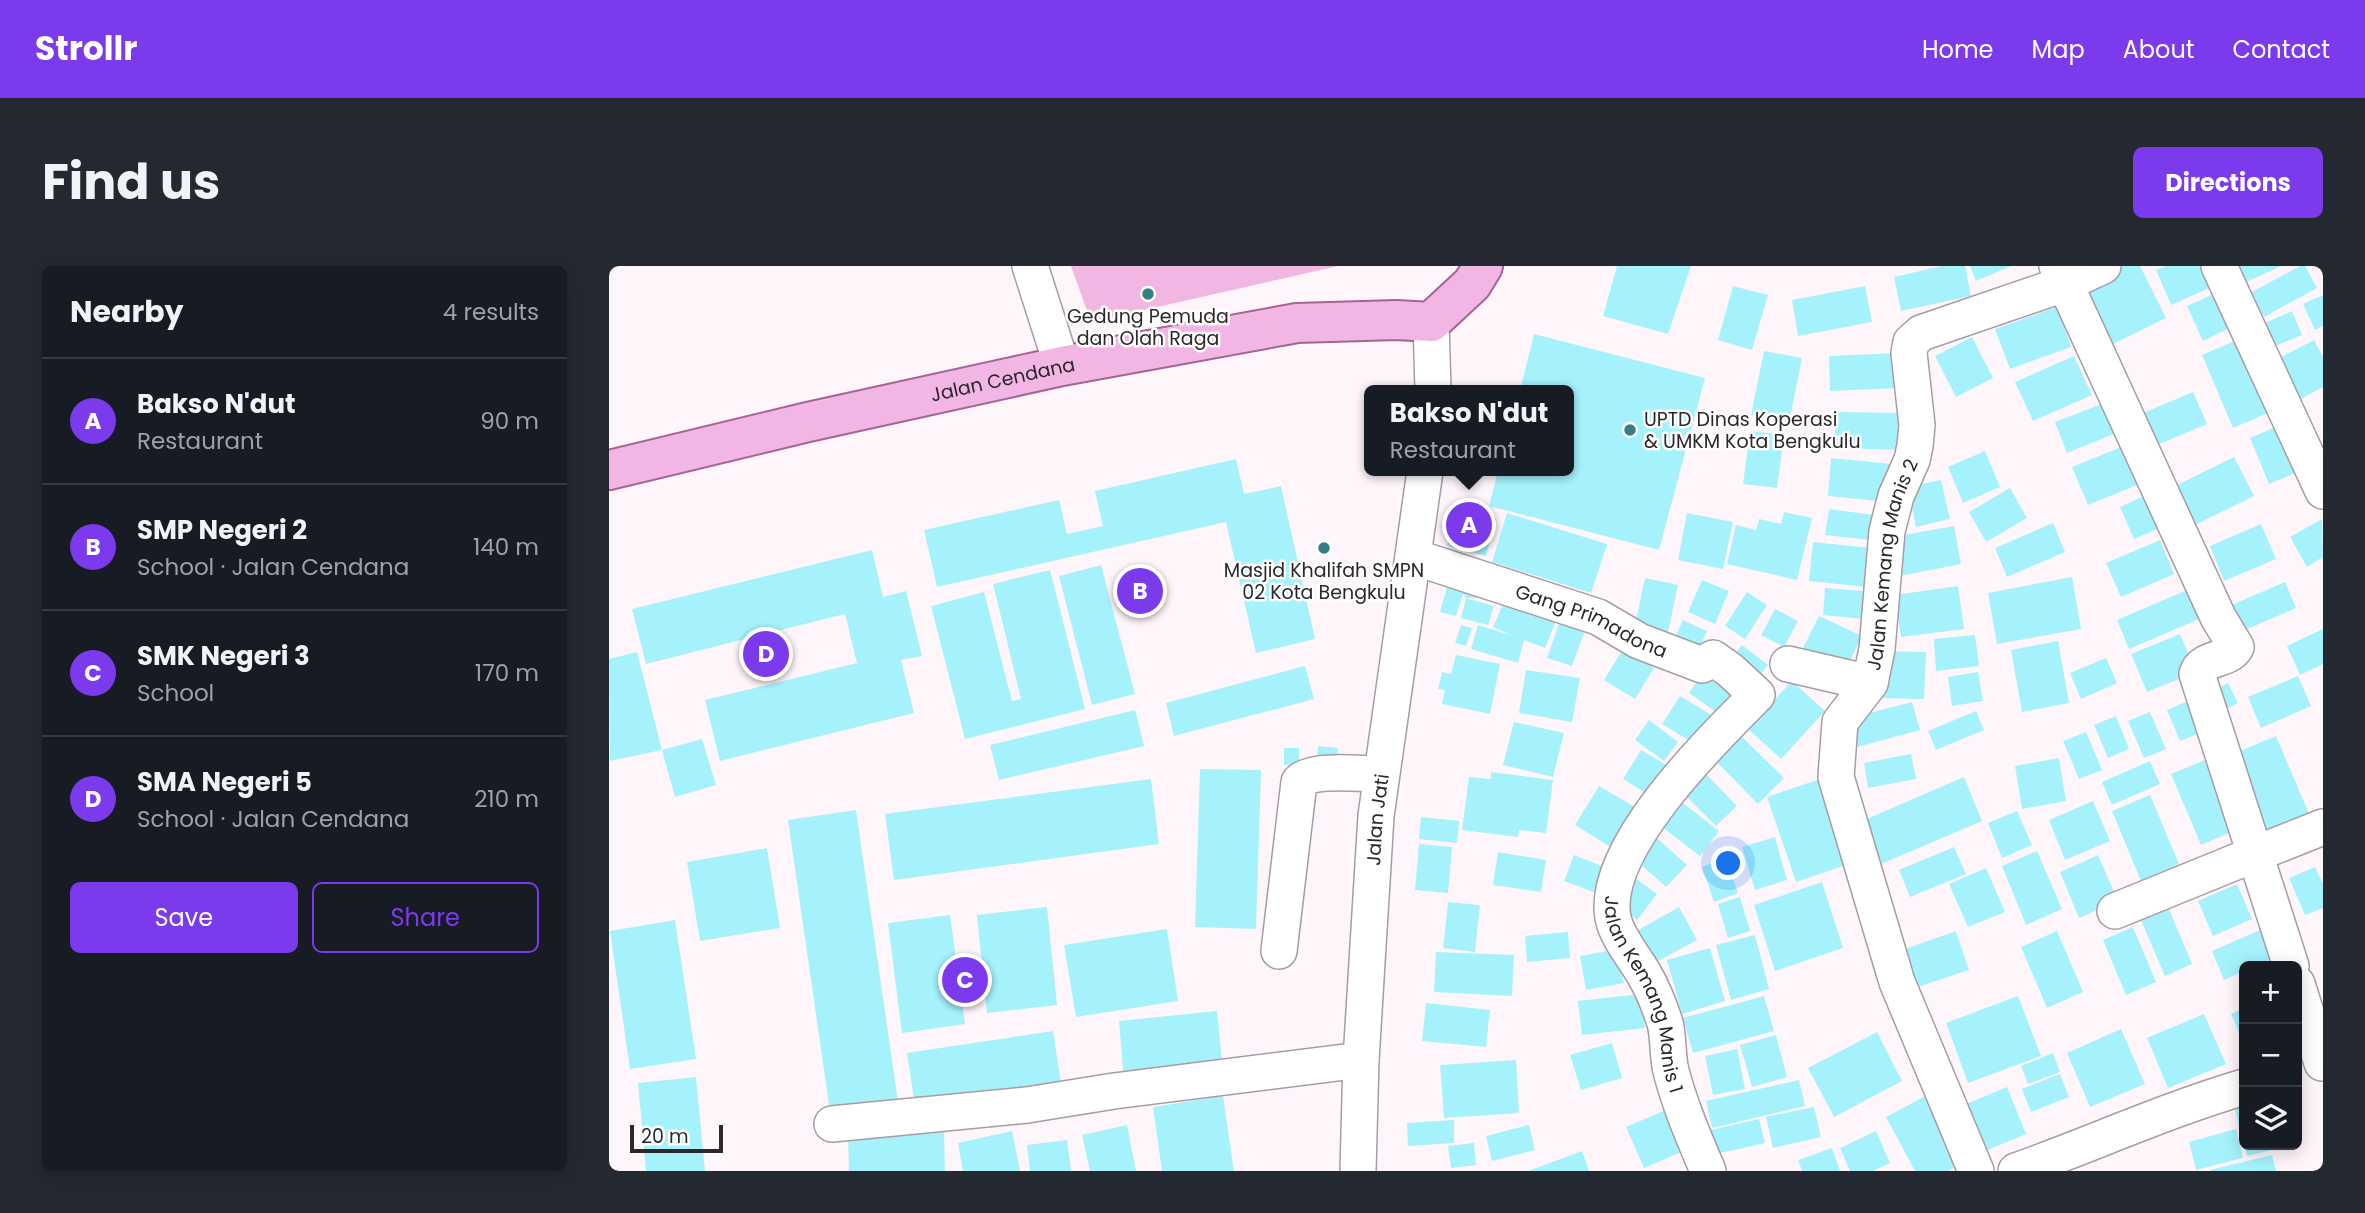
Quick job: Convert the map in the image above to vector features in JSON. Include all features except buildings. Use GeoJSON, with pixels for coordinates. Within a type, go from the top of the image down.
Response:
{"type":"FeatureCollection","features":[{"type":"Feature","properties":{"kind":"main road"},"geometry":{"type":"LineString","coordinates":[[1431,322],[1477,275]]}},
{"type":"Feature","properties":{"kind":"main road","name":"Jalan Cendana"},"geometry":{"type":"LineString","coordinates":[[609,470],[808,422],[1062,366],[1297,323],[1397,320],[1431,322]]}},
{"type":"Feature","properties":{"kind":"street"},"geometry":{"type":"LineString","coordinates":[[1030,266],[1062,366]]}},
{"type":"Feature","properties":{"kind":"street","name":"Jalan Kemang Manis 2"},"geometry":{"type":"LineString","coordinates":[[1976,1171],[1897,982],[1836,777],[1840,722],[1870,683],[1877,649],[1888,531],[1896,496],[1912,460],[1915,446],[1917,425],[1909,353],[1911,342],[1921,333],[2060,275],[2103,266]]}},
{"type":"Feature","properties":{"kind":"street"},"geometry":{"type":"LineString","coordinates":[[2220,266],[2323,491]]}},
{"type":"Feature","properties":{"kind":"street"},"geometry":{"type":"LineString","coordinates":[[2060,275],[2218,617],[2236,647],[2232,654],[2202,665],[2197,674],[2289,961]]}},
{"type":"Feature","properties":{"kind":"street"},"geometry":{"type":"LineString","coordinates":[[1431,322],[1433,385]]}},
{"type":"Feature","properties":{"kind":"street","name":"Jalan Jati"},"geometry":{"type":"LineString","coordinates":[[1358,1171],[1361,1060],[1380,774],[1424,476]]}},
{"type":"Feature","properties":{"kind":"street","name":"Gang Primadona"},"geometry":{"type":"LineString","coordinates":[[1414,557],[1598,617],[1639,641],[1702,665],[1713,658],[1757,695]]}},
{"type":"Feature","properties":{"kind":"street"},"geometry":{"type":"LineString","coordinates":[[1788,664],[1870,683]]}},
{"type":"Feature","properties":{"kind":"street","name":"Jalan Kemang Manis 1"},"geometry":{"type":"LineString","coordinates":[[1708,1171],[1683,1112],[1670,1067],[1665,1024],[1646,978],[1613,918],[1614,889],[1628,851],[1655,810],[1711,741],[1757,695]]}},
{"type":"Feature","properties":{"kind":"street"},"geometry":{"type":"LineString","coordinates":[[1279,951],[1299,782],[1313,774],[1380,774]]}},
{"type":"Feature","properties":{"kind":"street"},"geometry":{"type":"LineString","coordinates":[[2115,911],[2323,827]]}},
{"type":"Feature","properties":{"kind":"street"},"geometry":{"type":"LineString","coordinates":[[2302,1008],[2314,1066]]}},
{"type":"Feature","properties":{"kind":"street"},"geometry":{"type":"LineString","coordinates":[[832,1124],[1027,1105],[1114,1091],[1361,1060]]}},
{"type":"Feature","properties":{"kind":"street"},"geometry":{"type":"LineString","coordinates":[[2015,1171],[2090,1159],[2149,1119],[2239,1089]]}},
{"type":"Feature","properties":{"kind":"shaded area","name":"Gedung Pemuda dan Olah Raga"},"geometry":{"type":"Polygon","coordinates":[[[1071,266],[1338,266],[1091,322],[1071,266]]]}},
{"type":"Feature","properties":{"kind":"place","name":"Gedung Pemuda dan Olah Raga"},"geometry":{"type":"Point","coordinates":[1148,294]}},
{"type":"Feature","properties":{"kind":"place","name":"UPTD Dinas Koperasi & UMKM Kota Bengkulu"},"geometry":{"type":"Point","coordinates":[1630,430]}},
{"type":"Feature","properties":{"kind":"place","name":"Bakso N'dut"},"geometry":{"type":"Point","coordinates":[1469,525]}},
{"type":"Feature","properties":{"kind":"place","name":"Masjid Khalifah SMPN 02 Kota Bengkulu"},"geometry":{"type":"Point","coordinates":[1324,548]}},
{"type":"Feature","properties":{"kind":"place","name":"SMP Negeri 2"},"geometry":{"type":"Point","coordinates":[1140,591]}},
{"type":"Feature","properties":{"kind":"place","name":"SMA Negeri 5"},"geometry":{"type":"Point","coordinates":[766,654]}},
{"type":"Feature","properties":{"kind":"place","name":"SMK Negeri 3"},"geometry":{"type":"Point","coordinates":[965,980]}}]}
